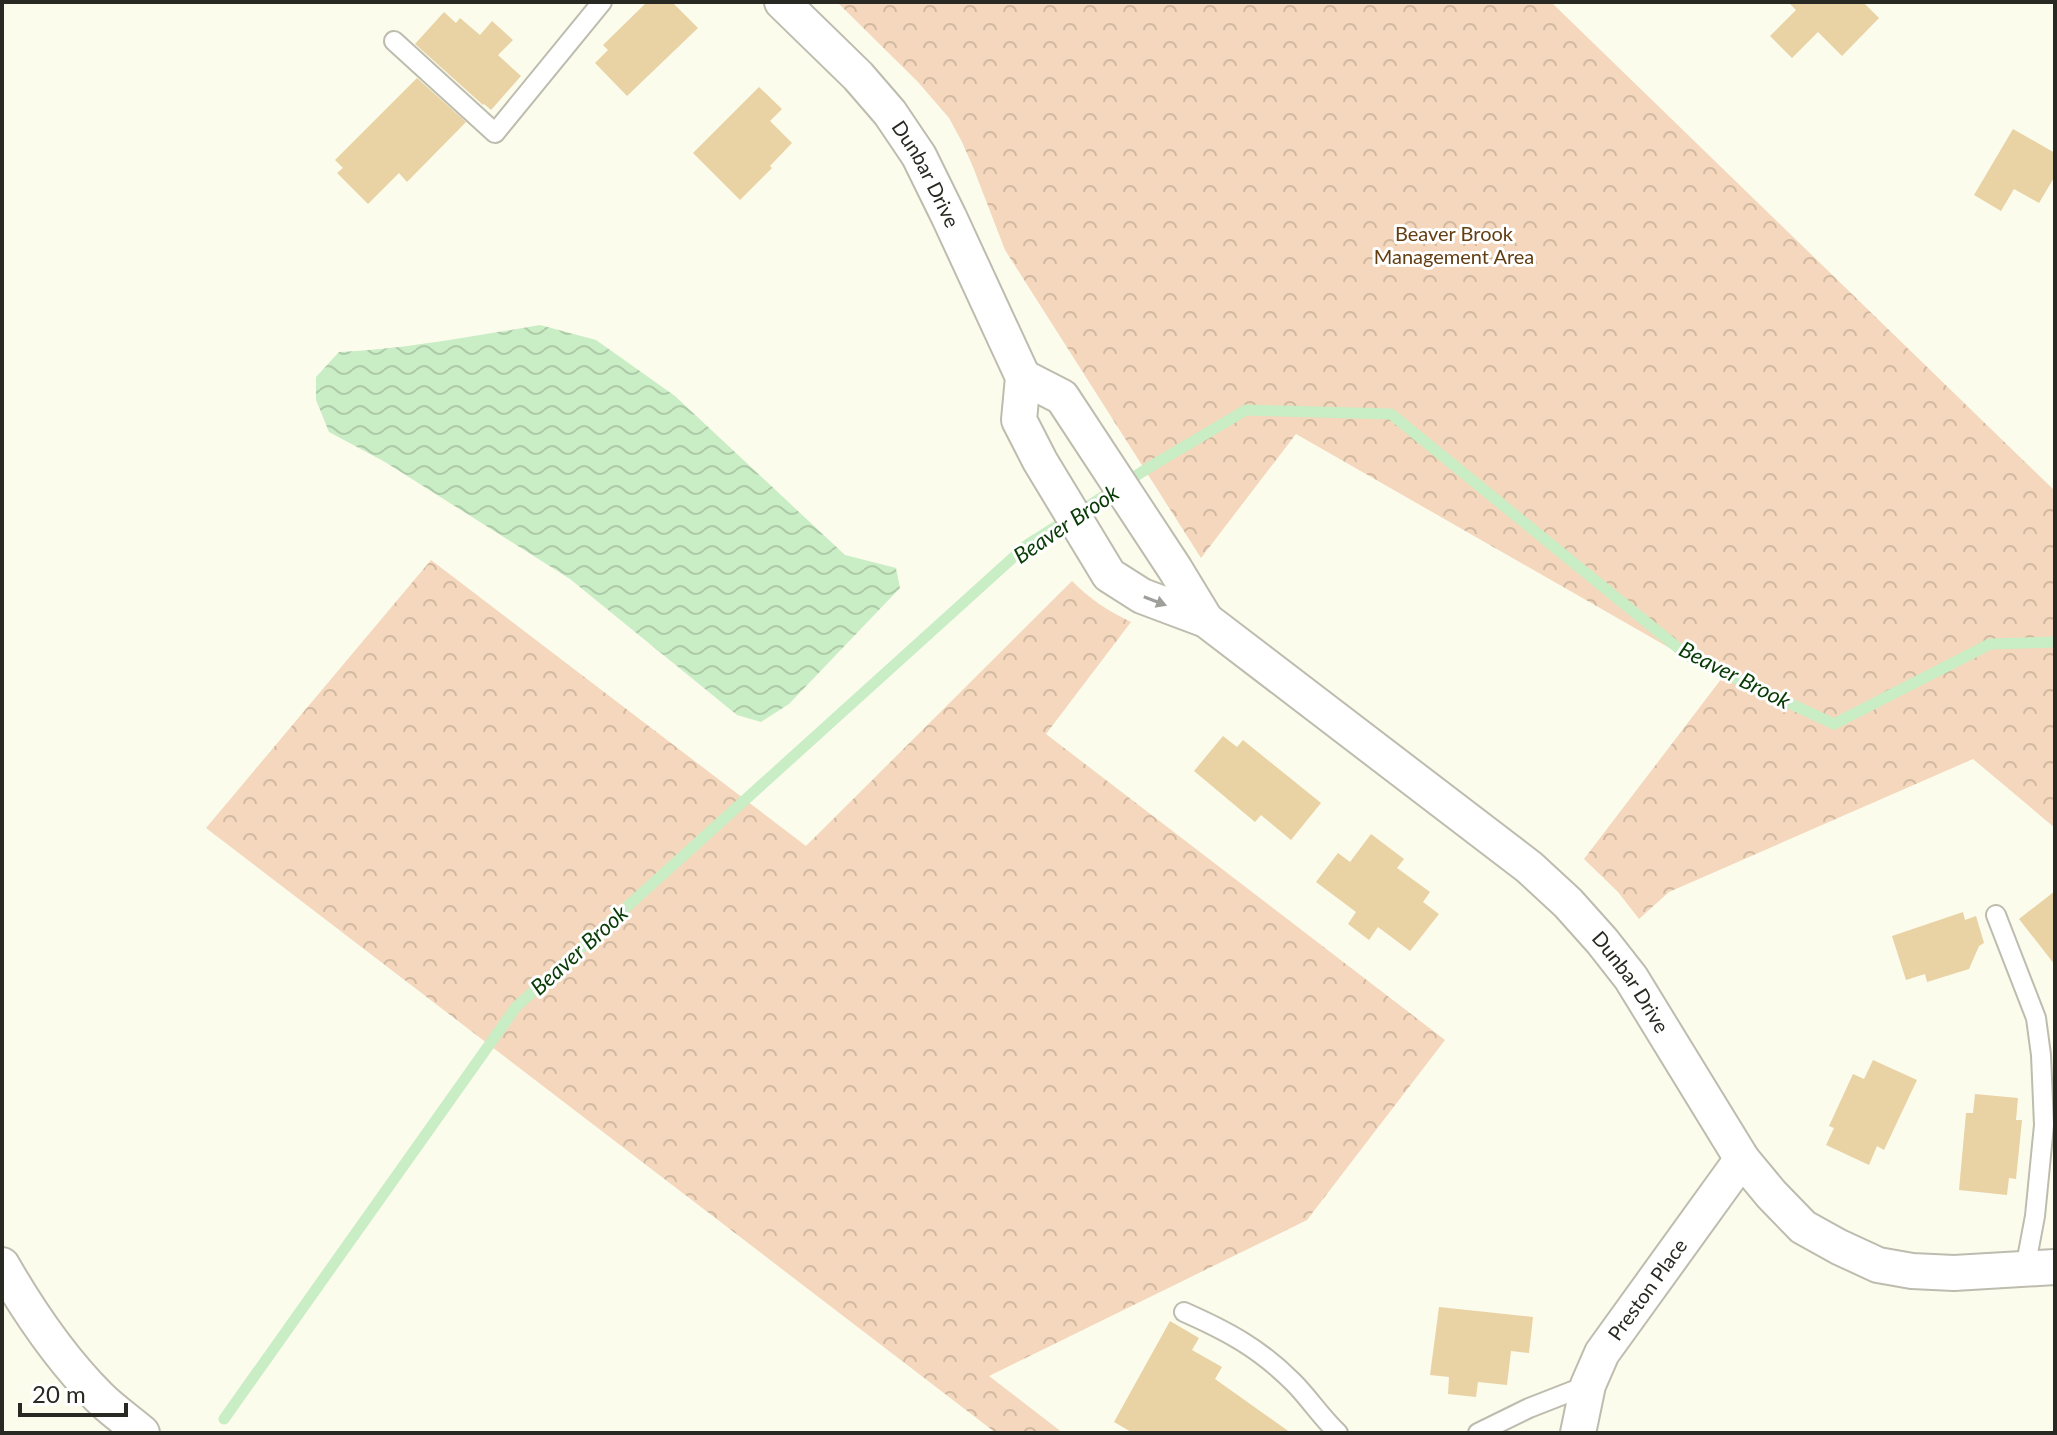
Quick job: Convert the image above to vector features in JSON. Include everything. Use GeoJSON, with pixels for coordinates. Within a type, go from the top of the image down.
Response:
{"type":"FeatureCollection","features":[{"type":"Feature","properties":{"kind":"street","name":"Dunbar Drive"},"geometry":{"type":"LineString","coordinates":[[782,2],[866,85],[890,113],[919,156],[1023,377],[1019,420],[1040,461],[1109,575],[1142,596],[1206,620],[1529,867],[1568,903],[1631,978],[1742,1159],[1803,1227],[1878,1265],[1912,1271],[1954,1273],[2040,1268]]}},
{"type":"Feature","properties":{"kind":"street","name":"Dunbar Drive"},"geometry":{"type":"LineString","coordinates":[[1023,377],[1062,397],[1206,620]]}},
{"type":"Feature","properties":{"kind":"street","name":"Preston Place"},"geometry":{"type":"LineString","coordinates":[[1578,1433],[1588,1385],[1602,1353],[1742,1159]]}},
{"type":"Feature","properties":{"kind":"street"},"geometry":{"type":"LineString","coordinates":[[2,1265],[28,1309],[64,1358],[99,1397],[142,1433]]}},
{"type":"Feature","properties":{"kind":"lane"},"geometry":{"type":"LineString","coordinates":[[394,41],[495,133],[602,2]]}},
{"type":"Feature","properties":{"kind":"lane"},"geometry":{"type":"LineString","coordinates":[[1996,915],[2036,1018],[2041,1055],[2044,1125],[2035,1216],[2040,1268]]}},
{"type":"Feature","properties":{"kind":"lane"},"geometry":{"type":"LineString","coordinates":[[1184,1312],[1255,1348],[1293,1382],[1338,1433]]}},
{"type":"Feature","properties":{"kind":"lane"},"geometry":{"type":"LineString","coordinates":[[1478,1433],[1529,1408],[1588,1385]]}},
{"type":"Feature","properties":{"kind":"green space","name":"Beaver Brook Management Area"},"geometry":{"type":"Polygon","coordinates":[[[837,2],[1551,2],[2055,491],[2055,828],[1973,759],[1669,892],[1639,919],[1618,892],[1584,859],[1722,678],[1296,434],[1201,558],[1005,250],[973,167],[949,118],[918,82],[837,2]]]}},
{"type":"Feature","properties":{"kind":"green space"},"geometry":{"type":"Polygon","coordinates":[[[431,560],[806,846],[1072,581],[1100,604],[1131,622],[1046,734],[1445,1040],[1307,1220],[989,1376],[1063,1433],[996,1433],[206,828],[431,560]]]}},
{"type":"Feature","properties":{"kind":"water"},"geometry":{"type":"Polygon","coordinates":[[[540,325],[596,340],[675,396],[845,555],[896,568],[900,588],[789,704],[761,722],[737,715],[570,579],[385,462],[329,432],[316,400],[316,377],[339,352],[415,345],[540,325]]]}},
{"type":"Feature","properties":{"kind":"building"},"geometry":{"type":"Polygon","coordinates":[[[647,2],[672,2],[698,28],[627,96],[595,63],[608,50],[603,45],[647,2]]]}},
{"type":"Feature","properties":{"kind":"building"},"geometry":{"type":"Polygon","coordinates":[[[1788,2],[1863,2],[1879,18],[1842,56],[1818,32],[1792,58],[1770,36],[1796,10],[1788,2]]]}},
{"type":"Feature","properties":{"kind":"building"},"geometry":{"type":"Polygon","coordinates":[[[444,12],[456,23],[460,18],[480,35],[492,21],[513,40],[498,55],[521,76],[491,110],[415,44],[444,12]]]}},
{"type":"Feature","properties":{"kind":"building"},"geometry":{"type":"Polygon","coordinates":[[[417,78],[466,122],[407,182],[399,173],[368,204],[337,173],[343,168],[335,160],[417,78]]]}},
{"type":"Feature","properties":{"kind":"building"},"geometry":{"type":"Polygon","coordinates":[[[759,87],[782,109],[770,121],[792,143],[740,200],[693,153],[759,87]]]}},
{"type":"Feature","properties":{"kind":"building"},"geometry":{"type":"Polygon","coordinates":[[[2013,129],[2055,153],[2055,176],[2039,203],[2014,189],[2001,211],[1974,195],[2013,129]]]}},
{"type":"Feature","properties":{"kind":"building"},"geometry":{"type":"Polygon","coordinates":[[[1223,736],[1237,747],[1243,740],[1321,803],[1291,840],[1261,815],[1255,822],[1194,771],[1223,736]]]}},
{"type":"Feature","properties":{"kind":"building"},"geometry":{"type":"Polygon","coordinates":[[[1371,834],[1404,859],[1397,868],[1430,892],[1423,902],[1439,914],[1410,951],[1378,927],[1369,940],[1348,924],[1356,912],[1316,882],[1338,853],[1350,862],[1371,834]]]}},
{"type":"Feature","properties":{"kind":"building"},"geometry":{"type":"Polygon","coordinates":[[[2055,891],[2055,965],[2019,919],[2055,891]]]}},
{"type":"Feature","properties":{"kind":"building"},"geometry":{"type":"Polygon","coordinates":[[[1963,912],[1965,920],[1976,916],[1984,943],[1979,946],[1969,969],[1927,982],[1925,974],[1906,980],[1892,936],[1963,912]]]}},
{"type":"Feature","properties":{"kind":"building"},"geometry":{"type":"Polygon","coordinates":[[[1873,1060],[1917,1080],[1884,1150],[1877,1146],[1869,1165],[1826,1145],[1834,1128],[1829,1126],[1853,1074],[1864,1079],[1873,1060]]]}},
{"type":"Feature","properties":{"kind":"building"},"geometry":{"type":"Polygon","coordinates":[[[1975,1094],[2018,1098],[2016,1120],[2022,1120],[2016,1179],[2009,1178],[2007,1195],[1959,1190],[1966,1113],[1973,1113],[1975,1094]]]}},
{"type":"Feature","properties":{"kind":"building"},"geometry":{"type":"Polygon","coordinates":[[[1439,1307],[1533,1317],[1529,1353],[1511,1351],[1507,1385],[1478,1382],[1476,1397],[1448,1394],[1449,1377],[1430,1375],[1439,1307]]]}},
{"type":"Feature","properties":{"kind":"building"},"geometry":{"type":"Polygon","coordinates":[[[1170,1321],[1199,1338],[1192,1350],[1222,1367],[1215,1379],[1291,1433],[1133,1433],[1114,1422],[1170,1321]]]}},
{"type":"Feature","properties":{"kind":"waterway","name":"Beaver Brook"},"geometry":{"type":"LineString","coordinates":[[224,1419],[516,1007],[1027,545],[1246,410],[1391,414],[1688,656],[1834,724],[1990,644],[2055,642]]}}]}
